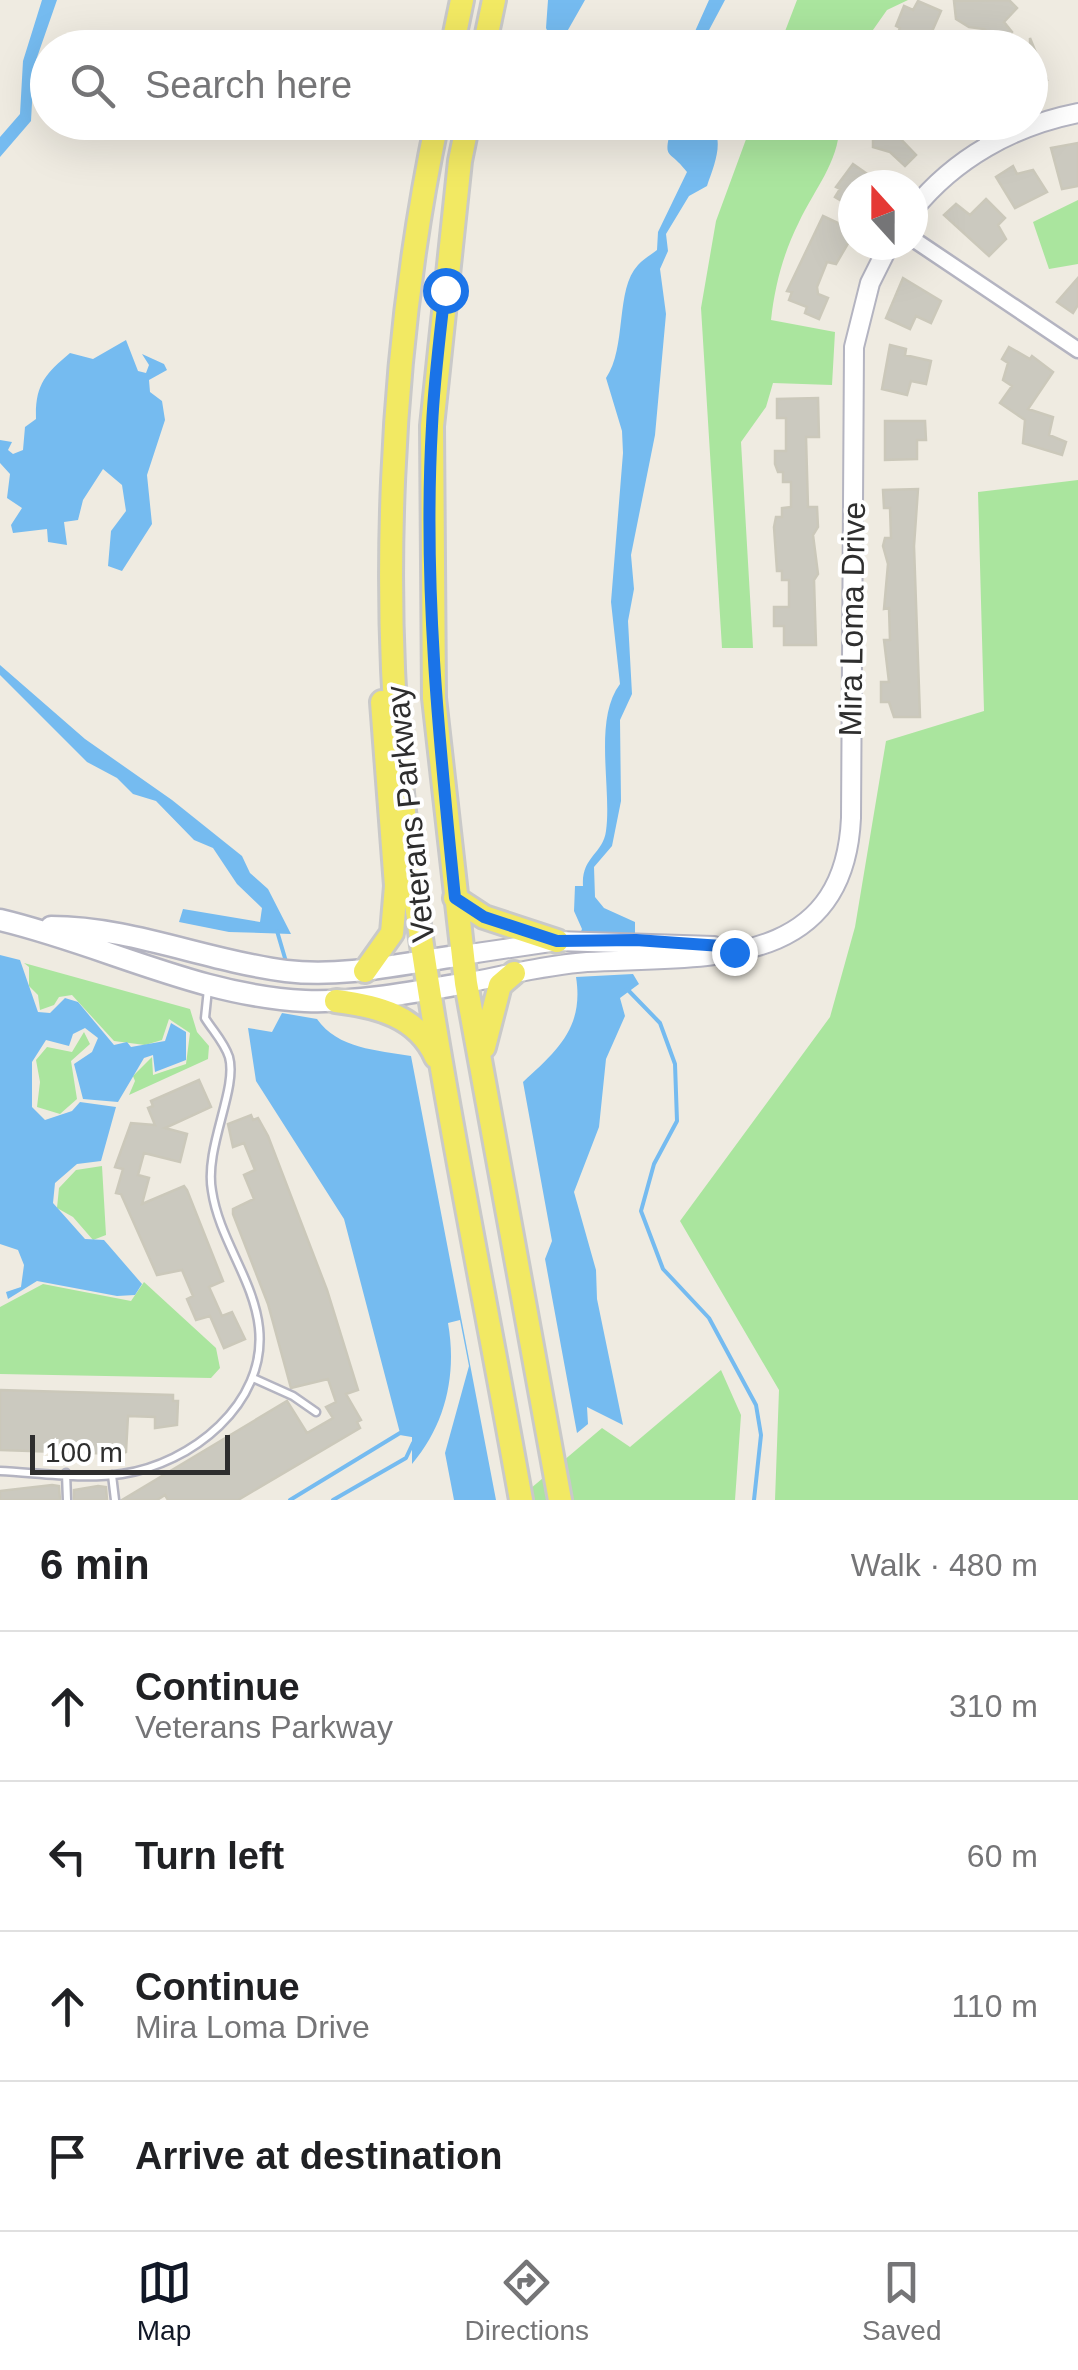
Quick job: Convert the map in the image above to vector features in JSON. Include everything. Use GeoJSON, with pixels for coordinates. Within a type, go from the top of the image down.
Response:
{"type":"FeatureCollection","features":[{"type":"Feature","properties":{"kind":"main road"},"geometry":{"type":"LineString","coordinates":[[456,30],[462,0]]}},
{"type":"Feature","properties":{"kind":"main road"},"geometry":{"type":"LineString","coordinates":[[488,30],[494,0]]}},
{"type":"Feature","properties":{"kind":"main road","name":"Veterans Parkway"},"geometry":{"type":"LineString","coordinates":[[433,140],[410,290],[396,429],[393,551],[402,778],[442,1071],[521,1500]]}},
{"type":"Feature","properties":{"kind":"main road","name":"Veterans Parkway"},"geometry":{"type":"LineString","coordinates":[[464,140],[432,426],[434,698],[466,983],[560,1500]]}},
{"type":"Feature","properties":{"kind":"main road"},"geometry":{"type":"LineString","coordinates":[[365,971],[392,933],[396,886],[380,632],[380,590],[393,551]]}},
{"type":"Feature","properties":{"kind":"main road"},"geometry":{"type":"LineString","coordinates":[[455,898],[484,917],[566,941]]}},
{"type":"Feature","properties":{"kind":"main road","name":"Mira Loma Drive"},"geometry":{"type":"LineString","coordinates":[[0,920],[209,985],[273,997],[336,1001],[466,983]]}},
{"type":"Feature","properties":{"kind":"main road","name":"Mira Loma Drive"},"geometry":{"type":"LineString","coordinates":[[29,927],[90,927],[261,966],[309,972],[365,971],[463,955]]}},
{"type":"Feature","properties":{"kind":"main road"},"geometry":{"type":"LineString","coordinates":[[482,1060],[500,985],[514,973]]}},
{"type":"Feature","properties":{"kind":"main road"},"geometry":{"type":"LineString","coordinates":[[336,1001],[370,1005],[419,1030],[442,1071]]}},
{"type":"Feature","properties":{"kind":"street"},"geometry":{"type":"LineString","coordinates":[[1048,121],[1078,113]]}},
{"type":"Feature","properties":{"kind":"street"},"geometry":{"type":"LineString","coordinates":[[988,140],[990,144]]}},
{"type":"Feature","properties":{"kind":"street"},"geometry":{"type":"LineString","coordinates":[[928,195],[944,178],[998,140]]}},
{"type":"Feature","properties":{"kind":"street"},"geometry":{"type":"LineString","coordinates":[[928,249],[1078,350]]}},
{"type":"Feature","properties":{"kind":"street","name":"Mira Loma Drive"},"geometry":{"type":"LineString","coordinates":[[466,983],[574,963],[632,961],[777,942],[816,914],[842,874],[849,852],[854,580],[852,363],[860,315],[883,260]]}},
{"type":"Feature","properties":{"kind":"street","name":"Mira Loma Drive"},"geometry":{"type":"LineString","coordinates":[[463,955],[566,941],[636,940],[750,948]]}},
{"type":"Feature","properties":{"kind":"lane"},"geometry":{"type":"LineString","coordinates":[[0,1471],[112,1475],[163,1462],[230,1417],[253,1378],[259,1353],[255,1308],[211,1190],[212,1154],[230,1064],[223,1042],[206,1018],[209,985]]}},
{"type":"Feature","properties":{"kind":"lane"},"geometry":{"type":"LineString","coordinates":[[253,1378],[293,1396],[316,1412]]}},
{"type":"Feature","properties":{"kind":"lane"},"geometry":{"type":"LineString","coordinates":[[66,1474],[67,1500]]}},
{"type":"Feature","properties":{"kind":"lane"},"geometry":{"type":"LineString","coordinates":[[112,1475],[115,1500]]}},
{"type":"Feature","properties":{"kind":"green space"},"geometry":{"type":"Polygon","coordinates":[[[797,0],[908,0],[887,10],[873,30],[786,30],[797,0]]]}},
{"type":"Feature","properties":{"kind":"green space"},"geometry":{"type":"Polygon","coordinates":[[[746,140],[837,140],[831,162],[784,258],[771,320],[835,332],[832,385],[773,383],[766,407],[741,442],[753,648],[722,648],[701,308],[716,221],[746,140]]]}},
{"type":"Feature","properties":{"kind":"green space"},"geometry":{"type":"Polygon","coordinates":[[[1078,200],[1078,264],[1049,269],[1033,222],[1078,200]]]}},
{"type":"Feature","properties":{"kind":"green space"},"geometry":{"type":"Polygon","coordinates":[[[1078,480],[1078,1500],[775,1500],[779,1390],[680,1221],[830,1017],[855,927],[886,741],[984,711],[978,492],[1078,480]]]}},
{"type":"Feature","properties":{"kind":"green space"},"geometry":{"type":"Polygon","coordinates":[[[24,963],[190,1009],[197,1032],[209,1046],[208,1059],[129,1095],[133,1076],[152,1057],[153,1075],[186,1064],[190,1033],[169,1019],[162,1040],[145,1045],[114,1041],[72,995],[59,997],[54,1005],[40,1010],[38,995],[29,986],[29,967],[24,963]]]}},
{"type":"Feature","properties":{"kind":"green space"},"geometry":{"type":"Polygon","coordinates":[[[84,1032],[90,1044],[71,1061],[77,1099],[60,1114],[37,1107],[40,1082],[36,1060],[47,1047],[72,1052],[84,1032]]]}},
{"type":"Feature","properties":{"kind":"green space"},"geometry":{"type":"Polygon","coordinates":[[[102,1166],[106,1235],[93,1240],[73,1217],[57,1208],[59,1188],[76,1170],[102,1166]]]}},
{"type":"Feature","properties":{"kind":"green space"},"geometry":{"type":"Polygon","coordinates":[[[144,1282],[216,1348],[220,1368],[211,1378],[0,1374],[0,1307],[43,1284],[131,1301],[144,1282]]]}},
{"type":"Feature","properties":{"kind":"green space"},"geometry":{"type":"Polygon","coordinates":[[[721,1370],[741,1415],[735,1500],[517,1500],[602,1428],[630,1447],[721,1370]]]}},
{"type":"Feature","properties":{"kind":"water"},"geometry":{"type":"Polygon","coordinates":[[[42,0],[57,0],[47,30],[33,30],[42,0]]]}},
{"type":"Feature","properties":{"kind":"water"},"geometry":{"type":"Polygon","coordinates":[[[548,0],[585,0],[568,30],[546,28],[548,0]]]}},
{"type":"Feature","properties":{"kind":"water"},"geometry":{"type":"Polygon","coordinates":[[[709,0],[725,0],[709,30],[696,30],[709,0]]]}},
{"type":"Feature","properties":{"kind":"water"},"geometry":{"type":"Polygon","coordinates":[[[30,39],[30,122],[0,157],[0,137],[20,114],[23,61],[30,39]]]}},
{"type":"Feature","properties":{"kind":"water"},"geometry":{"type":"Polygon","coordinates":[[[669,140],[717,140],[718,146],[707,186],[689,196],[666,234],[668,251],[660,269],[666,314],[655,435],[631,555],[634,589],[628,621],[632,694],[620,720],[621,801],[612,846],[594,867],[595,897],[604,908],[635,922],[635,945],[574,948],[582,929],[574,911],[575,886],[583,886],[585,868],[606,831],[605,735],[612,699],[620,684],[611,602],[622,431],[606,378],[617,351],[631,276],[657,250],[658,232],[687,172],[668,149],[669,140]]]}},
{"type":"Feature","properties":{"kind":"water"},"geometry":{"type":"Polygon","coordinates":[[[126,340],[138,371],[146,373],[149,365],[142,354],[164,364],[167,370],[149,380],[150,392],[162,401],[165,420],[147,475],[152,524],[122,571],[108,566],[111,531],[126,511],[122,485],[103,469],[83,500],[78,520],[64,522],[67,545],[48,542],[47,529],[13,533],[11,525],[22,508],[7,498],[10,474],[0,463],[0,440],[12,442],[8,450],[13,454],[23,450],[25,427],[36,419],[37,397],[43,381],[70,353],[93,359],[126,340]]]}},
{"type":"Feature","properties":{"kind":"water"},"geometry":{"type":"Polygon","coordinates":[[[0,665],[85,739],[172,800],[242,856],[250,873],[268,889],[291,934],[229,932],[179,922],[183,909],[260,922],[262,908],[237,884],[213,848],[194,840],[156,801],[133,794],[117,778],[87,762],[0,675],[0,665]]]}},
{"type":"Feature","properties":{"kind":"water"},"geometry":{"type":"Polygon","coordinates":[[[0,955],[20,960],[38,1012],[50,1013],[65,998],[78,1002],[114,1045],[127,1042],[131,1047],[165,1041],[171,1023],[186,1032],[186,1060],[155,1072],[153,1055],[144,1058],[118,1102],[83,1099],[74,1064],[92,1052],[98,1038],[85,1028],[73,1034],[69,1046],[46,1040],[32,1062],[32,1107],[45,1120],[72,1111],[80,1102],[116,1107],[101,1161],[77,1164],[55,1183],[53,1203],[85,1239],[104,1240],[142,1284],[135,1295],[117,1296],[37,1281],[8,1299],[6,1292],[21,1287],[24,1265],[18,1250],[0,1244],[0,955]]]}},
{"type":"Feature","properties":{"kind":"water"},"geometry":{"type":"Polygon","coordinates":[[[633,974],[639,984],[620,998],[625,1016],[606,1059],[599,1127],[574,1192],[596,1270],[597,1299],[623,1425],[587,1407],[588,1424],[577,1433],[545,1259],[552,1241],[523,1082],[566,1036],[576,1010],[576,977],[633,974]]]}},
{"type":"Feature","properties":{"kind":"water"},"geometry":{"type":"Polygon","coordinates":[[[282,1013],[317,1019],[336,1037],[359,1046],[411,1056],[496,1500],[454,1500],[445,1453],[469,1366],[460,1320],[448,1323],[450,1379],[441,1415],[412,1464],[412,1435],[400,1433],[344,1219],[256,1081],[248,1028],[272,1032],[282,1013]]]}},
{"type":"Feature","properties":{"kind":"building"},"geometry":{"type":"Polygon","coordinates":[[[1009,0],[1017,8],[1004,22],[1010,30],[969,27],[956,19],[954,1],[1009,0]]]}},
{"type":"Feature","properties":{"kind":"building"},"geometry":{"type":"Polygon","coordinates":[[[918,1],[941,11],[933,30],[899,30],[896,26],[904,6],[913,10],[918,1]]]}},
{"type":"Feature","properties":{"kind":"building"},"geometry":{"type":"Polygon","coordinates":[[[873,140],[902,140],[916,155],[905,166],[890,152],[873,147],[873,140]]]}},
{"type":"Feature","properties":{"kind":"building"},"geometry":{"type":"Polygon","coordinates":[[[1078,143],[1078,186],[1062,189],[1051,148],[1078,143]]]}},
{"type":"Feature","properties":{"kind":"building"},"geometry":{"type":"Polygon","coordinates":[[[1013,166],[1017,174],[1033,170],[1047,192],[1015,208],[996,177],[1013,166]]]}},
{"type":"Feature","properties":{"kind":"building"},"geometry":{"type":"Polygon","coordinates":[[[986,199],[1005,218],[998,225],[1006,239],[989,256],[944,215],[956,204],[970,215],[986,199]]]}},
{"type":"Feature","properties":{"kind":"building"},"geometry":{"type":"Polygon","coordinates":[[[823,216],[838,223],[838,260],[836,264],[827,262],[817,287],[818,294],[828,298],[819,319],[805,313],[807,307],[789,300],[792,292],[787,291],[823,216]]]}},
{"type":"Feature","properties":{"kind":"building"},"geometry":{"type":"Polygon","coordinates":[[[903,278],[941,301],[931,323],[916,316],[910,329],[886,318],[903,278]]]}},
{"type":"Feature","properties":{"kind":"building"},"geometry":{"type":"Polygon","coordinates":[[[1078,278],[1078,305],[1073,313],[1057,302],[1078,278]]]}},
{"type":"Feature","properties":{"kind":"building"},"geometry":{"type":"Polygon","coordinates":[[[890,345],[906,349],[905,355],[931,361],[926,384],[911,381],[907,395],[882,389],[890,345]]]}},
{"type":"Feature","properties":{"kind":"building"},"geometry":{"type":"Polygon","coordinates":[[[1009,347],[1030,359],[1032,356],[1053,372],[1028,409],[1053,417],[1049,435],[1066,442],[1062,455],[1023,443],[1025,420],[1000,403],[1012,386],[1003,380],[1008,363],[1002,359],[1009,347]]]}},
{"type":"Feature","properties":{"kind":"building"},"geometry":{"type":"Polygon","coordinates":[[[818,398],[819,437],[806,437],[808,507],[817,507],[818,527],[813,535],[818,574],[814,580],[816,645],[784,645],[784,626],[774,626],[774,607],[789,607],[789,580],[782,580],[782,571],[777,571],[774,527],[776,517],[782,517],[782,508],[791,507],[791,482],[783,482],[783,472],[778,472],[775,464],[775,451],[786,451],[786,418],[777,418],[777,399],[818,398]]]}},
{"type":"Feature","properties":{"kind":"building"},"geometry":{"type":"Polygon","coordinates":[[[885,421],[925,421],[926,440],[917,440],[917,459],[885,460],[885,421]]]}},
{"type":"Feature","properties":{"kind":"building"},"geometry":{"type":"Polygon","coordinates":[[[918,489],[914,546],[920,717],[894,717],[889,702],[881,702],[881,682],[889,682],[884,640],[890,640],[889,608],[884,609],[888,564],[883,546],[885,538],[891,538],[890,508],[884,508],[883,490],[918,489]]]}},
{"type":"Feature","properties":{"kind":"building"},"geometry":{"type":"Polygon","coordinates":[[[199,1080],[211,1107],[165,1128],[187,1134],[180,1162],[144,1153],[138,1175],[149,1178],[142,1204],[184,1186],[187,1190],[223,1281],[209,1287],[222,1316],[232,1312],[245,1339],[224,1348],[210,1316],[196,1320],[187,1299],[193,1296],[182,1270],[157,1275],[121,1194],[116,1193],[123,1169],[115,1167],[131,1123],[155,1125],[148,1108],[153,1106],[151,1101],[199,1080]]]}},
{"type":"Feature","properties":{"kind":"building"},"geometry":{"type":"Polygon","coordinates":[[[251,1115],[253,1120],[258,1118],[268,1136],[327,1290],[358,1390],[346,1394],[361,1420],[357,1422],[360,1428],[238,1500],[168,1500],[165,1495],[157,1500],[122,1500],[287,1401],[307,1433],[333,1418],[326,1407],[336,1402],[328,1379],[291,1388],[268,1304],[233,1214],[233,1209],[254,1199],[244,1175],[255,1170],[244,1143],[233,1147],[228,1124],[251,1115]]]}},
{"type":"Feature","properties":{"kind":"building"},"geometry":{"type":"Polygon","coordinates":[[[0,1390],[173,1395],[173,1401],[178,1401],[177,1425],[155,1428],[155,1417],[128,1416],[126,1452],[119,1454],[0,1450],[0,1390]]]}},
{"type":"Feature","properties":{"kind":"building"},"geometry":{"type":"Polygon","coordinates":[[[59,1486],[60,1500],[0,1500],[0,1491],[59,1486]]]}},
{"type":"Feature","properties":{"kind":"building"},"geometry":{"type":"Polygon","coordinates":[[[106,1487],[107,1500],[74,1500],[74,1490],[106,1487]]]}},
{"type":"Feature","properties":{"kind":"waterway"},"geometry":{"type":"LineString","coordinates":[[277,931],[287,965]]}},
{"type":"Feature","properties":{"kind":"waterway"},"geometry":{"type":"LineString","coordinates":[[627,989],[660,1023],[675,1064],[677,1121],[654,1164],[641,1211],[663,1269],[709,1318],[756,1405],[761,1435],[754,1500]]}},
{"type":"Feature","properties":{"kind":"waterway"},"geometry":{"type":"LineString","coordinates":[[290,1500],[400,1433],[412,1435]]}},
{"type":"Feature","properties":{"kind":"waterway"},"geometry":{"type":"LineString","coordinates":[[333,1500],[406,1458],[413,1443]]}},
{"type":"Feature","properties":{"kind":"route"},"geometry":{"type":"LineString","coordinates":[[445,290],[432,426],[430,551],[434,698],[455,898],[484,917],[557,941],[636,940],[750,948],[734,952]]}}]}
